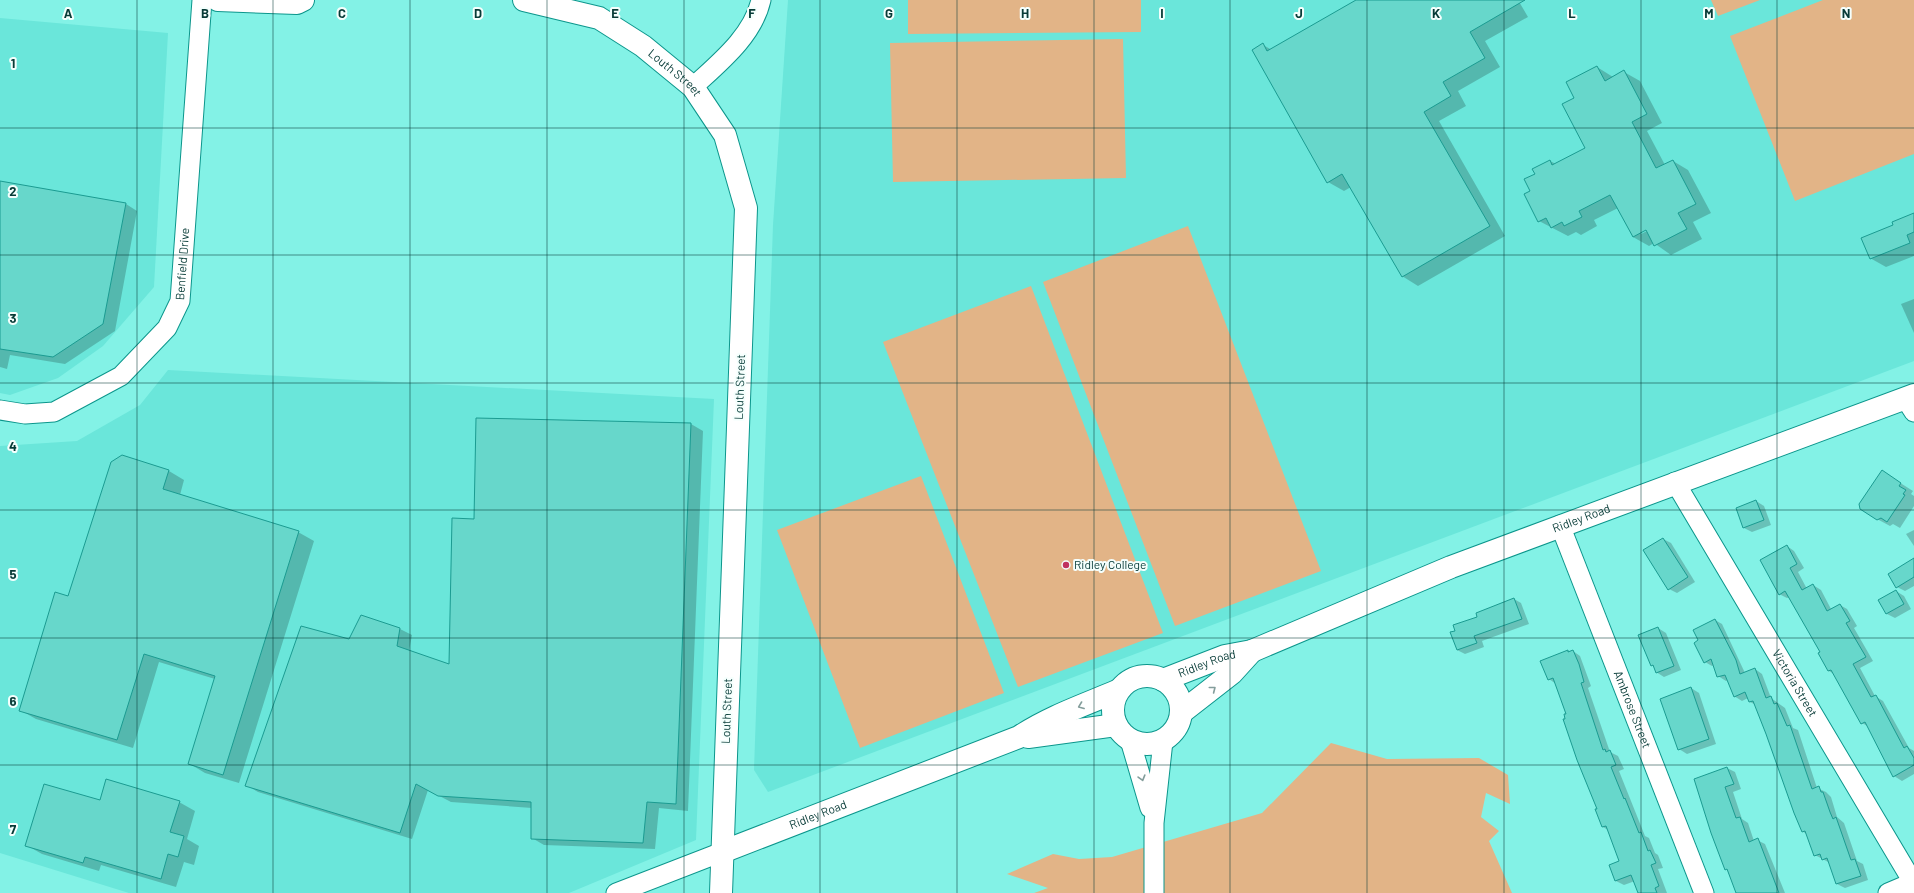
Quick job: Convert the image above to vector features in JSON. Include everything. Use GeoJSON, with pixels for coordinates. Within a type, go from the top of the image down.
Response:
{"type":"FeatureCollection","features":[{"type":"Feature","properties":{"kind":"street","name":"Benfield Drive"},"geometry":{"type":"LineString","coordinates":[[0,410],[25,414],[54,412],[121,376],[167,328],[180,301],[202,0]]}},
{"type":"Feature","properties":{"kind":"street"},"geometry":{"type":"LineString","coordinates":[[218,0],[297,2],[303,0]]}},
{"type":"Feature","properties":{"kind":"street","name":"Louth Street"},"geometry":{"type":"LineString","coordinates":[[524,0],[599,18],[643,46],[693,87],[725,135],[746,208],[721,893]]}},
{"type":"Feature","properties":{"kind":"street"},"geometry":{"type":"LineString","coordinates":[[693,87],[730,53],[759,10],[761,0]]}},
{"type":"Feature","properties":{"kind":"street","name":"Ridley Road"},"geometry":{"type":"LineString","coordinates":[[1163,680],[1225,656],[1252,651],[1451,567],[1675,482],[1911,402]]}},
{"type":"Feature","properties":{"kind":"street","name":"Victoria Street"},"geometry":{"type":"LineString","coordinates":[[1675,482],[1914,883]]}},
{"type":"Feature","properties":{"kind":"street","name":"Ambrose Street"},"geometry":{"type":"LineString","coordinates":[[1560,525],[1704,893]]}},
{"type":"Feature","properties":{"kind":"street","name":"Ridley Road"},"geometry":{"type":"LineString","coordinates":[[1182,712],[1232,673],[1252,651]]}},
{"type":"Feature","properties":{"kind":"street"},"geometry":{"type":"LineString","coordinates":[[1144,676],[1156,677],[1163,680],[1175,690],[1180,701],[1182,712],[1179,724],[1172,734],[1163,741],[1146,744],[1130,740],[1122,734],[1116,725],[1113,709],[1117,692],[1133,679],[1144,676]]}},
{"type":"Feature","properties":{"kind":"street","name":"Ridley Road"},"geometry":{"type":"LineString","coordinates":[[616,893],[1019,737],[1074,708],[1117,692]]}},
{"type":"Feature","properties":{"kind":"street","name":"Ridley Road"},"geometry":{"type":"LineString","coordinates":[[1019,737],[1038,737],[1082,728],[1116,725]]}},
{"type":"Feature","properties":{"kind":"street"},"geometry":{"type":"LineString","coordinates":[[1130,740],[1154,823]]}},
{"type":"Feature","properties":{"kind":"street"},"geometry":{"type":"LineString","coordinates":[[1154,893],[1154,823],[1163,741]]}},
{"type":"Feature","properties":{"kind":"street"},"geometry":{"type":"LineString","coordinates":[[1888,893],[1914,883]]}},
{"type":"Feature","properties":{"kind":"shaded area","name":"Ridley College"},"geometry":{"type":"Polygon","coordinates":[[[788,0],[1914,0],[1914,361],[768,792],[754,770],[773,225],[788,0]]]}},
{"type":"Feature","properties":{"kind":"shaded area"},"geometry":{"type":"Polygon","coordinates":[[[908,0],[1141,0],[1141,32],[908,34],[908,0]]]}},
{"type":"Feature","properties":{"kind":"shaded area"},"geometry":{"type":"Polygon","coordinates":[[[1711,0],[1760,0],[1718,16],[1711,0]]]}},
{"type":"Feature","properties":{"kind":"shaded area"},"geometry":{"type":"Polygon","coordinates":[[[1823,0],[1914,0],[1914,154],[1795,201],[1730,36],[1823,0]]]}},
{"type":"Feature","properties":{"kind":"shaded area"},"geometry":{"type":"Polygon","coordinates":[[[0,18],[168,33],[154,287],[103,346],[58,378],[10,395],[0,393],[0,18]]]}},
{"type":"Feature","properties":{"kind":"shaded area"},"geometry":{"type":"Polygon","coordinates":[[[1123,39],[1126,178],[893,182],[890,43],[1123,39]]]}},
{"type":"Feature","properties":{"kind":"shaded area"},"geometry":{"type":"Polygon","coordinates":[[[1188,226],[1321,571],[1175,626],[1043,282],[1188,226]]]}},
{"type":"Feature","properties":{"kind":"shaded area"},"geometry":{"type":"Polygon","coordinates":[[[1031,286],[1163,633],[1018,687],[883,342],[1031,286]]]}},
{"type":"Feature","properties":{"kind":"shaded area"},"geometry":{"type":"Polygon","coordinates":[[[168,370],[714,399],[696,840],[569,893],[129,893],[0,853],[0,446],[77,441],[140,405],[168,370]]]}},
{"type":"Feature","properties":{"kind":"shaded area"},"geometry":{"type":"Polygon","coordinates":[[[921,476],[1004,693],[860,748],[777,530],[921,476]]]}},
{"type":"Feature","properties":{"kind":"shaded area"},"geometry":{"type":"Polygon","coordinates":[[[1331,743],[1387,759],[1479,758],[1508,775],[1510,804],[1486,793],[1481,817],[1499,831],[1489,841],[1512,893],[1034,893],[1048,888],[1007,874],[1053,854],[1079,859],[1112,857],[1262,813],[1331,743]]]}},
{"type":"Feature","properties":{"kind":"building"},"geometry":{"type":"Polygon","coordinates":[[[1356,0],[1525,0],[1470,32],[1485,58],[1443,82],[1451,96],[1424,112],[1490,226],[1402,277],[1342,174],[1327,183],[1252,50],[1263,43],[1267,51],[1356,0]]]}},
{"type":"Feature","properties":{"kind":"building"},"geometry":{"type":"Polygon","coordinates":[[[1597,66],[1605,81],[1624,70],[1647,114],[1632,122],[1656,168],[1673,160],[1696,204],[1678,213],[1687,229],[1654,246],[1646,230],[1633,237],[1610,195],[1579,211],[1582,217],[1564,226],[1562,222],[1551,228],[1546,218],[1538,222],[1524,194],[1530,191],[1524,179],[1535,174],[1532,169],[1550,160],[1552,165],[1585,148],[1562,104],[1574,98],[1566,82],[1597,66]]]}},
{"type":"Feature","properties":{"kind":"building"},"geometry":{"type":"Polygon","coordinates":[[[0,181],[126,203],[103,324],[53,357],[0,349],[0,181]]]}},
{"type":"Feature","properties":{"kind":"building"},"geometry":{"type":"Polygon","coordinates":[[[1914,213],[1914,232],[1907,235],[1910,243],[1870,259],[1861,238],[1893,225],[1892,222],[1914,213]]]}},
{"type":"Feature","properties":{"kind":"building"},"geometry":{"type":"Polygon","coordinates":[[[476,418],[691,423],[676,804],[647,802],[643,843],[531,839],[531,802],[438,796],[416,784],[400,833],[245,786],[301,626],[349,639],[361,615],[400,628],[397,646],[449,664],[452,518],[474,519],[476,418]]]}},
{"type":"Feature","properties":{"kind":"building"},"geometry":{"type":"Polygon","coordinates":[[[122,455],[169,470],[163,489],[299,531],[223,775],[188,764],[215,676],[144,654],[117,740],[19,711],[55,592],[68,596],[111,462],[122,455]]]}},
{"type":"Feature","properties":{"kind":"building"},"geometry":{"type":"Polygon","coordinates":[[[1882,470],[1901,483],[1899,486],[1906,490],[1903,494],[1905,495],[1887,522],[1881,518],[1877,520],[1860,509],[1859,504],[1882,470]]]}},
{"type":"Feature","properties":{"kind":"building"},"geometry":{"type":"Polygon","coordinates":[[[1756,500],[1764,520],[1743,528],[1736,508],[1756,500]]]}},
{"type":"Feature","properties":{"kind":"building"},"geometry":{"type":"Polygon","coordinates":[[[1663,538],[1688,577],[1668,590],[1643,550],[1663,538]]]}},
{"type":"Feature","properties":{"kind":"building"},"geometry":{"type":"Polygon","coordinates":[[[1787,545],[1797,564],[1790,568],[1802,590],[1813,584],[1827,611],[1840,604],[1850,621],[1846,623],[1866,657],[1853,664],[1871,697],[1876,695],[1904,748],[1907,746],[1914,758],[1914,765],[1893,777],[1865,722],[1861,724],[1831,670],[1828,671],[1818,653],[1820,652],[1785,591],[1779,595],[1760,560],[1787,545]]]}},
{"type":"Feature","properties":{"kind":"building"},"geometry":{"type":"Polygon","coordinates":[[[1914,558],[1914,577],[1896,588],[1888,574],[1914,558]]]}},
{"type":"Feature","properties":{"kind":"building"},"geometry":{"type":"Polygon","coordinates":[[[1896,590],[1904,604],[1886,614],[1878,600],[1896,590]]]}},
{"type":"Feature","properties":{"kind":"building"},"geometry":{"type":"Polygon","coordinates":[[[1514,598],[1522,619],[1474,636],[1477,643],[1457,650],[1450,632],[1455,631],[1453,625],[1477,617],[1476,613],[1514,598]]]}},
{"type":"Feature","properties":{"kind":"building"},"geometry":{"type":"Polygon","coordinates":[[[1715,619],[1736,660],[1740,674],[1755,668],[1766,698],[1771,696],[1774,704],[1777,703],[1787,726],[1790,725],[1812,789],[1819,786],[1821,792],[1823,792],[1833,819],[1836,817],[1851,860],[1855,859],[1861,876],[1836,884],[1827,858],[1822,860],[1820,854],[1814,856],[1805,831],[1802,832],[1794,813],[1753,701],[1749,702],[1745,692],[1734,697],[1725,675],[1717,677],[1711,659],[1704,663],[1694,643],[1698,640],[1693,630],[1715,619]]]}},
{"type":"Feature","properties":{"kind":"building"},"geometry":{"type":"Polygon","coordinates":[[[1658,627],[1674,666],[1656,673],[1653,665],[1651,666],[1638,635],[1658,627]]]}},
{"type":"Feature","properties":{"kind":"building"},"geometry":{"type":"Polygon","coordinates":[[[1568,650],[1568,652],[1573,650],[1579,664],[1584,682],[1581,683],[1603,750],[1605,749],[1606,752],[1610,750],[1616,765],[1611,767],[1624,799],[1625,798],[1639,833],[1641,832],[1648,851],[1650,850],[1656,863],[1651,865],[1659,886],[1655,888],[1657,893],[1638,893],[1631,875],[1615,881],[1609,865],[1619,861],[1606,826],[1602,827],[1595,809],[1597,809],[1577,760],[1563,719],[1565,719],[1564,714],[1566,714],[1553,678],[1548,680],[1540,661],[1568,650]]]}},
{"type":"Feature","properties":{"kind":"building"},"geometry":{"type":"Polygon","coordinates":[[[1691,687],[1709,739],[1678,750],[1660,699],[1691,687]]]}},
{"type":"Feature","properties":{"kind":"building"},"geometry":{"type":"Polygon","coordinates":[[[1727,767],[1734,784],[1725,787],[1736,818],[1740,817],[1749,842],[1758,838],[1779,893],[1736,893],[1727,869],[1725,870],[1711,833],[1694,779],[1727,767]]]}},
{"type":"Feature","properties":{"kind":"building"},"geometry":{"type":"Polygon","coordinates":[[[106,779],[180,801],[170,832],[184,836],[178,857],[168,854],[161,879],[85,857],[83,863],[25,846],[44,784],[100,800],[106,779]]]}},
{"type":"Feature","properties":{"kind":"place","name":"Ridley College"},"geometry":{"type":"Point","coordinates":[1066,565]}}]}
